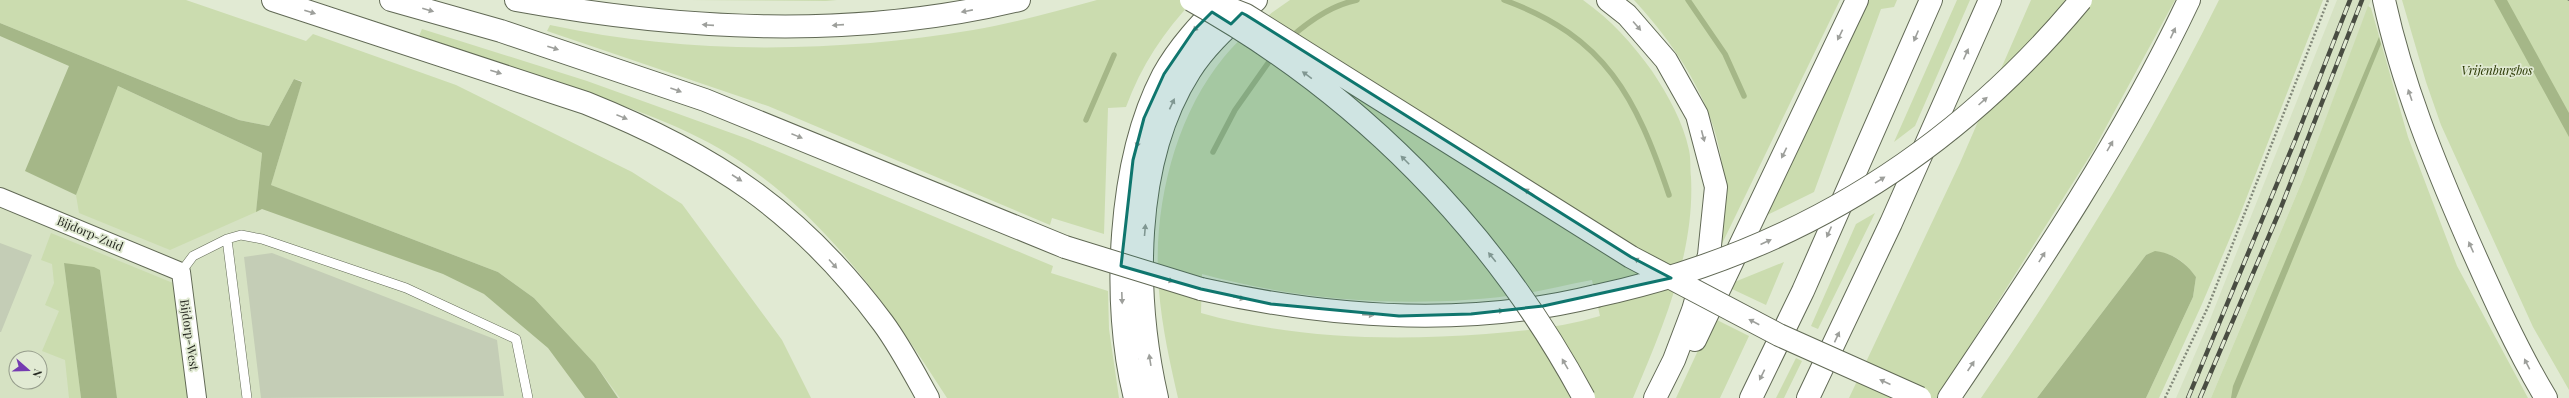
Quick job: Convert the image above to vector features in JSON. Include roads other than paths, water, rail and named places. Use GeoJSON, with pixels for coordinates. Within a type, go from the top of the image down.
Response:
{"type":"FeatureCollection","features":[{"type":"Feature","properties":{"kind":"highway"},"geometry":{"type":"LineString","coordinates":[[273,0],[586,103],[638,124],[699,154],[749,187],[786,215],[808,236],[853,286],[899,346],[928,398]]}},
{"type":"Feature","properties":{"kind":"highway"},"geometry":{"type":"LineString","coordinates":[[391,0],[501,31],[705,100],[1065,247],[1201,289],[1295,308],[1398,316],[1508,311],[1596,296],[1682,275],[1724,260],[1815,218],[1880,181],[1928,147],[1983,101],[2038,48],[2081,0]]}},
{"type":"Feature","properties":{"kind":"highway"},"geometry":{"type":"LineString","coordinates":[[516,0],[644,20],[738,27],[814,26],[900,20],[958,13],[1019,0]]}},
{"type":"Feature","properties":{"kind":"highway"},"geometry":{"type":"LineString","coordinates":[[1191,0],[1271,49],[1327,90],[1380,135],[1428,182],[1512,282],[1550,337],[1584,398]]}},
{"type":"Feature","properties":{"kind":"highway"},"geometry":{"type":"LineString","coordinates":[[1208,0],[1246,15],[1631,256],[1779,335],[1920,398]]}},
{"type":"Feature","properties":{"kind":"highway"},"geometry":{"type":"LineString","coordinates":[[1135,398],[1129,375],[1123,314],[1121,262],[1133,160],[1144,118],[1164,74],[1194,30],[1224,0]]}},
{"type":"Feature","properties":{"kind":"highway"},"geometry":{"type":"LineString","coordinates":[[1157,398],[1146,332],[1143,276],[1146,214],[1158,146],[1172,104],[1191,70],[1215,40],[1256,0]]}},
{"type":"Feature","properties":{"kind":"highway"},"geometry":{"type":"LineString","coordinates":[[1608,0],[1627,15],[1666,60],[1697,115],[1716,187],[1709,255],[1693,310],[1674,360],[1656,398]]}},
{"type":"Feature","properties":{"kind":"highway"},"geometry":{"type":"LineString","coordinates":[[1667,398],[1857,0]]}},
{"type":"Feature","properties":{"kind":"highway"},"geometry":{"type":"LineString","coordinates":[[1751,398],[1803,291],[1931,0]]}},
{"type":"Feature","properties":{"kind":"highway"},"geometry":{"type":"LineString","coordinates":[[1808,398],[1891,223],[1990,0]]}},
{"type":"Feature","properties":{"kind":"highway"},"geometry":{"type":"LineString","coordinates":[[1949,398],[2020,293],[2094,174],[2165,50],[2189,0]]}},
{"type":"Feature","properties":{"kind":"highway"},"geometry":{"type":"LineString","coordinates":[[2384,0],[2400,66],[2423,132],[2493,296],[2528,367],[2546,398]]}},
{"type":"Feature","properties":{"kind":"highway"},"geometry":{"type":"LineString","coordinates":[[899,346],[913,398]]}},
{"type":"Feature","properties":{"kind":"street","name":"Bijdorp-Zuid"},"geometry":{"type":"LineString","coordinates":[[0,197],[181,272]]}},
{"type":"Feature","properties":{"kind":"street","name":"Bijdorp-West"},"geometry":{"type":"LineString","coordinates":[[181,272],[197,398]]}},
{"type":"Feature","properties":{"kind":"lane"},"geometry":{"type":"LineString","coordinates":[[181,272],[193,256],[227,239],[241,235],[262,239],[406,288],[516,339],[528,398]]}},
{"type":"Feature","properties":{"kind":"lane"},"geometry":{"type":"LineString","coordinates":[[227,239],[247,398]]}},
{"type":"Feature","properties":{"kind":"waterway"},"geometry":{"type":"LineString","coordinates":[[1290,38],[1321,14],[1348,2],[1357,0]]}},
{"type":"Feature","properties":{"kind":"waterway"},"geometry":{"type":"LineString","coordinates":[[1504,0],[1539,15],[1568,32],[1592,52],[1612,75],[1629,100],[1644,128],[1669,195]]}},
{"type":"Feature","properties":{"kind":"waterway"},"geometry":{"type":"LineString","coordinates":[[1688,0],[1725,54],[1744,96]]}},
{"type":"Feature","properties":{"kind":"waterway"},"geometry":{"type":"LineString","coordinates":[[1086,120],[1114,55]]}},
{"type":"Feature","properties":{"kind":"waterway"},"geometry":{"type":"LineString","coordinates":[[1213,152],[1235,110],[1273,56]]}},
{"type":"Feature","properties":{"kind":"railway"},"geometry":{"type":"LineString","coordinates":[[2188,398],[2296,138],[2350,0]]}},
{"type":"Feature","properties":{"kind":"railway"},"geometry":{"type":"LineString","coordinates":[[2200,398],[2280,210],[2362,0]]}},
{"type":"Feature","properties":{"kind":"park label","name":"Vrijenburgbos"},"geometry":{"type":"Point","coordinates":[2497,71]}}]}
